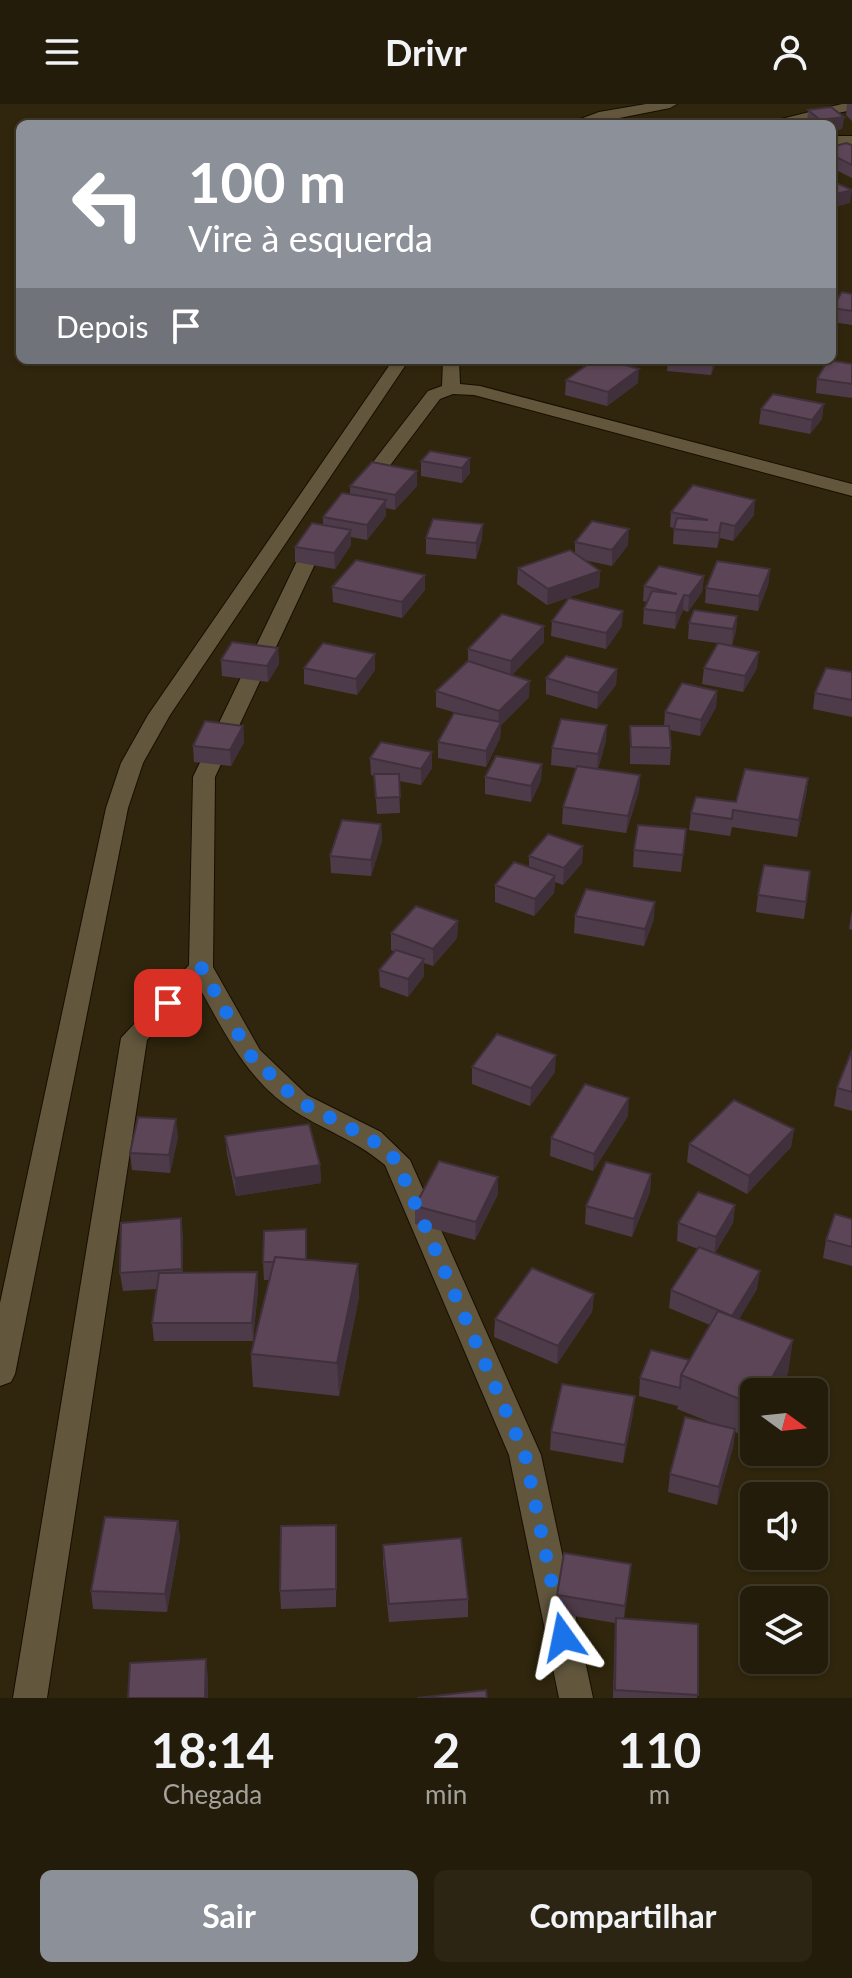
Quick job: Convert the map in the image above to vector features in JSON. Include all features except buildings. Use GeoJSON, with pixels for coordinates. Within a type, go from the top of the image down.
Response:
{"type":"FeatureCollection","features":[{"type":"Feature","properties":{"kind":"street"},"geometry":{"type":"LineString","coordinates":[[587,120],[670,104]]}},
{"type":"Feature","properties":{"kind":"street"},"geometry":{"type":"LineString","coordinates":[[787,120],[852,106]]}},
{"type":"Feature","properties":{"kind":"street"},"geometry":{"type":"LineString","coordinates":[[0,1374],[117,808],[132,763],[159,715],[398,364]]}},
{"type":"Feature","properties":{"kind":"street"},"geometry":{"type":"LineString","coordinates":[[451,364],[451,389]]}},
{"type":"Feature","properties":{"kind":"street"},"geometry":{"type":"LineString","coordinates":[[576,1698],[525,1455],[396,1160],[371,1139],[298,1101],[250,1055],[201,967],[204,777],[306,563],[434,395],[451,389],[474,390],[852,490]]}},
{"type":"Feature","properties":{"kind":"street"},"geometry":{"type":"LineString","coordinates":[[30,1698],[134,1038],[201,967]]}},
{"type":"Feature","properties":{"kind":"route"},"geometry":{"type":"LineString","coordinates":[[168,1003],[201,967],[250,1055],[298,1101],[371,1139],[396,1160],[525,1455],[563,1637]]}}]}
